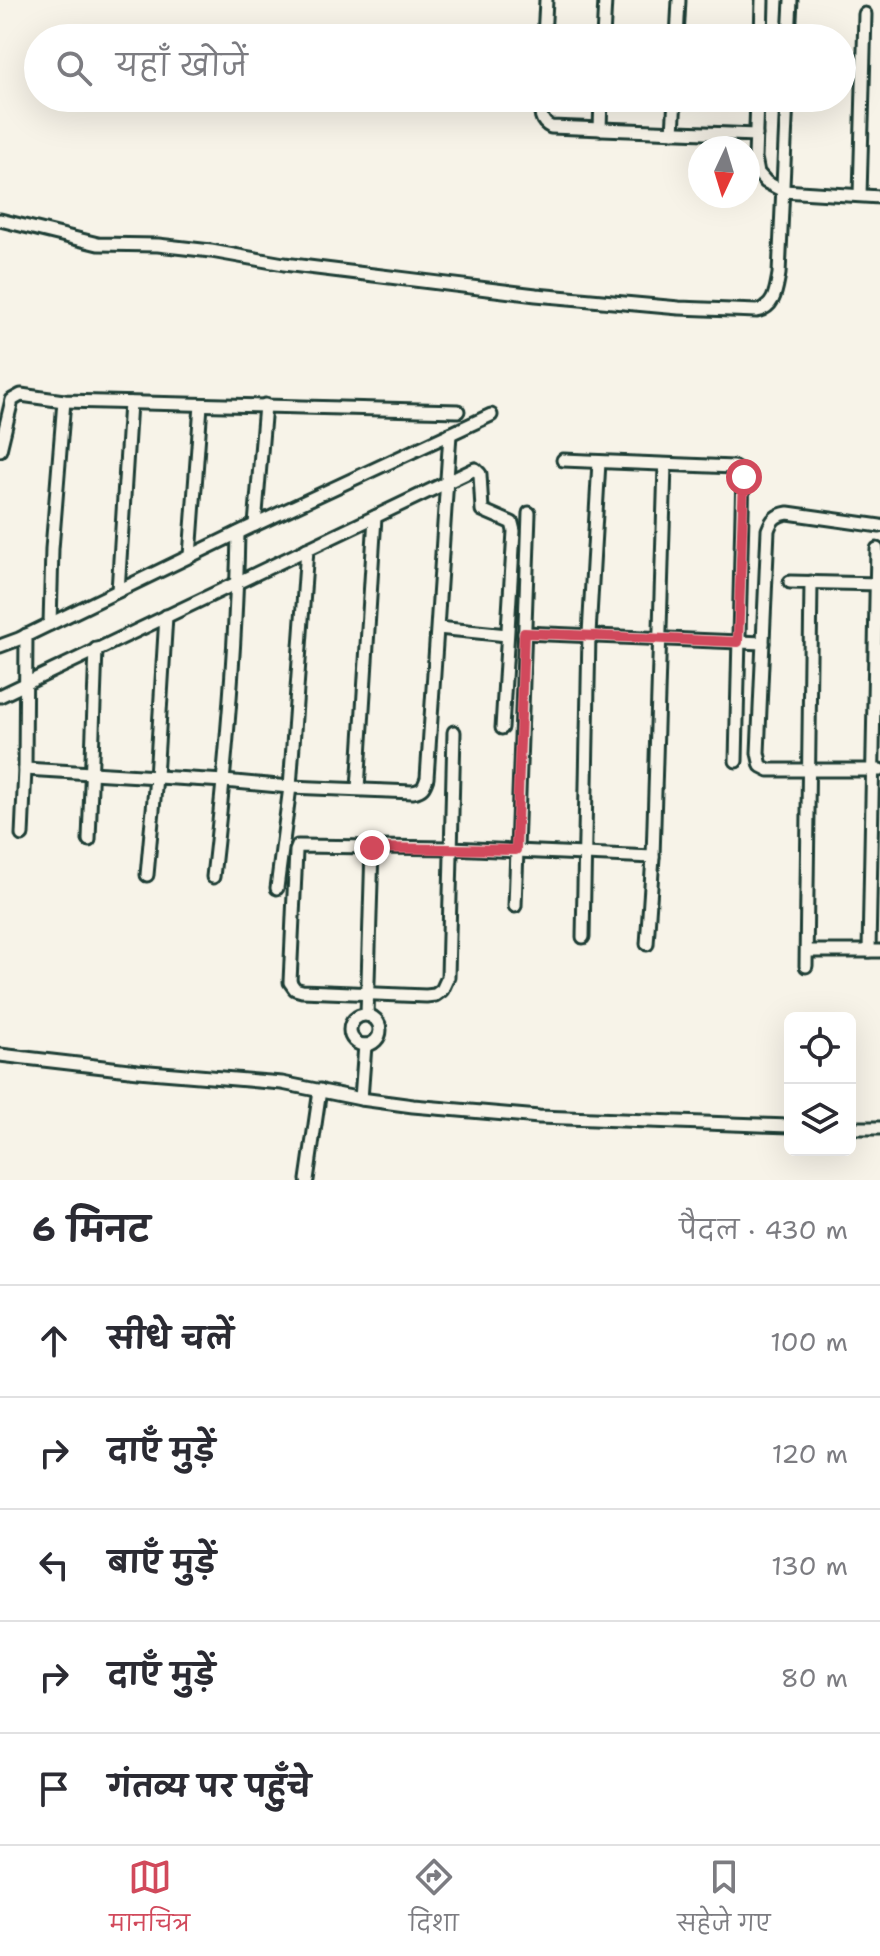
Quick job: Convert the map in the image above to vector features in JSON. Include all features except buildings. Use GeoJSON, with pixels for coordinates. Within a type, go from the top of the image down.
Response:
{"type":"FeatureCollection","features":[{"type":"Feature","properties":{"kind":"street"},"geometry":{"type":"LineString","coordinates":[[545,24],[546,0]]}},
{"type":"Feature","properties":{"kind":"street"},"geometry":{"type":"LineString","coordinates":[[604,24],[605,0]]}},
{"type":"Feature","properties":{"kind":"street"},"geometry":{"type":"LineString","coordinates":[[678,24],[679,0]]}},
{"type":"Feature","properties":{"kind":"street"},"geometry":{"type":"LineString","coordinates":[[761,24],[762,0]]}},
{"type":"Feature","properties":{"kind":"street"},"geometry":{"type":"LineString","coordinates":[[790,24],[791,0]]}},
{"type":"Feature","properties":{"kind":"street"},"geometry":{"type":"LineString","coordinates":[[860,195],[865,14]]}},
{"type":"Feature","properties":{"kind":"street"},"geometry":{"type":"LineString","coordinates":[[541,112],[546,125],[551,127],[756,135]]}},
{"type":"Feature","properties":{"kind":"street"},"geometry":{"type":"LineString","coordinates":[[600,129],[601,112]]}},
{"type":"Feature","properties":{"kind":"street"},"geometry":{"type":"LineString","coordinates":[[673,132],[674,112]]}},
{"type":"Feature","properties":{"kind":"street"},"geometry":{"type":"LineString","coordinates":[[757,112],[755,158],[758,173],[766,182],[783,191],[880,197]]}},
{"type":"Feature","properties":{"kind":"street"},"geometry":{"type":"LineString","coordinates":[[0,220],[98,244],[197,249],[284,264],[536,295],[679,308],[757,311],[769,306],[776,292],[779,274],[786,112]]}},
{"type":"Feature","properties":{"kind":"street"},"geometry":{"type":"LineString","coordinates":[[0,450],[11,404],[21,395],[64,401],[458,411]]}},
{"type":"Feature","properties":{"kind":"street"},"geometry":{"type":"LineString","coordinates":[[50,624],[52,549],[64,401]]}},
{"type":"Feature","properties":{"kind":"street"},"geometry":{"type":"LineString","coordinates":[[118,591],[130,403]]}},
{"type":"Feature","properties":{"kind":"street"},"geometry":{"type":"LineString","coordinates":[[190,556],[201,405]]}},
{"type":"Feature","properties":{"kind":"street"},"geometry":{"type":"LineString","coordinates":[[255,525],[265,405]]}},
{"type":"Feature","properties":{"kind":"street"},"geometry":{"type":"LineString","coordinates":[[0,646],[491,415]]}},
{"type":"Feature","properties":{"kind":"street"},"geometry":{"type":"LineString","coordinates":[[25,769],[290,787],[419,791],[427,778],[450,434]]}},
{"type":"Feature","properties":{"kind":"street"},"geometry":{"type":"LineString","coordinates":[[563,460],[734,467],[743,472],[736,761]]}},
{"type":"Feature","properties":{"kind":"street"},"geometry":{"type":"LineString","coordinates":[[583,937],[589,634],[599,462]]}},
{"type":"Feature","properties":{"kind":"street"},"geometry":{"type":"LineString","coordinates":[[647,944],[653,857],[665,465]]}},
{"type":"Feature","properties":{"kind":"street"},"geometry":{"type":"LineString","coordinates":[[0,696],[471,470],[479,471],[482,510],[512,523],[514,531],[502,728]]}},
{"type":"Feature","properties":{"kind":"street"},"geometry":{"type":"LineString","coordinates":[[515,906],[529,513]]}},
{"type":"Feature","properties":{"kind":"street"},"geometry":{"type":"LineString","coordinates":[[876,770],[769,770],[759,762],[758,753],[768,530],[773,519],[788,513],[880,526]]}},
{"type":"Feature","properties":{"kind":"street"},"geometry":{"type":"LineString","coordinates":[[358,789],[375,517]]}},
{"type":"Feature","properties":{"kind":"street"},"geometry":{"type":"LineString","coordinates":[[213,877],[224,781],[238,533]]}},
{"type":"Feature","properties":{"kind":"street"},"geometry":{"type":"LineString","coordinates":[[277,888],[290,787],[307,549]]}},
{"type":"Feature","properties":{"kind":"street"},"geometry":{"type":"LineString","coordinates":[[807,951],[874,951],[877,549]]}},
{"type":"Feature","properties":{"kind":"street"},"geometry":{"type":"LineString","coordinates":[[790,582],[878,584]]}},
{"type":"Feature","properties":{"kind":"street"},"geometry":{"type":"LineString","coordinates":[[806,966],[811,582]]}},
{"type":"Feature","properties":{"kind":"street"},"geometry":{"type":"LineString","coordinates":[[147,875],[166,616]]}},
{"type":"Feature","properties":{"kind":"street"},"geometry":{"type":"LineString","coordinates":[[438,628],[507,635]]}},
{"type":"Feature","properties":{"kind":"street"},"geometry":{"type":"LineString","coordinates":[[524,633],[763,643]]}},
{"type":"Feature","properties":{"kind":"street"},"geometry":{"type":"LineString","coordinates":[[22,835],[26,635]]}},
{"type":"Feature","properties":{"kind":"street"},"geometry":{"type":"LineString","coordinates":[[89,840],[96,649]]}},
{"type":"Feature","properties":{"kind":"street"},"geometry":{"type":"LineString","coordinates":[[454,732],[451,848],[448,977],[442,990],[426,996],[295,989],[290,982],[298,846],[451,848],[516,850],[653,857]]}},
{"type":"Feature","properties":{"kind":"street"},"geometry":{"type":"LineString","coordinates":[[367,1015],[372,848]]}},
{"type":"Feature","properties":{"kind":"street"},"geometry":{"type":"LineString","coordinates":[[367,1015],[379,1023],[380,1033],[375,1042],[365,1045],[352,1037],[350,1026],[357,1017],[367,1015]]}},
{"type":"Feature","properties":{"kind":"street"},"geometry":{"type":"LineString","coordinates":[[361,1099],[365,1045]]}},
{"type":"Feature","properties":{"kind":"street"},"geometry":{"type":"LineString","coordinates":[[0,1055],[282,1083],[413,1106],[539,1117],[784,1126]]}},
{"type":"Feature","properties":{"kind":"street"},"geometry":{"type":"LineString","coordinates":[[307,1180],[320,1090]]}},
{"type":"Feature","properties":{"kind":"street"},"geometry":{"type":"LineString","coordinates":[[856,1128],[880,1128]]}},
{"type":"Feature","properties":{"kind":"route"},"geometry":{"type":"LineString","coordinates":[[372,848],[516,850],[524,633],[738,642],[744,477]]}}]}
